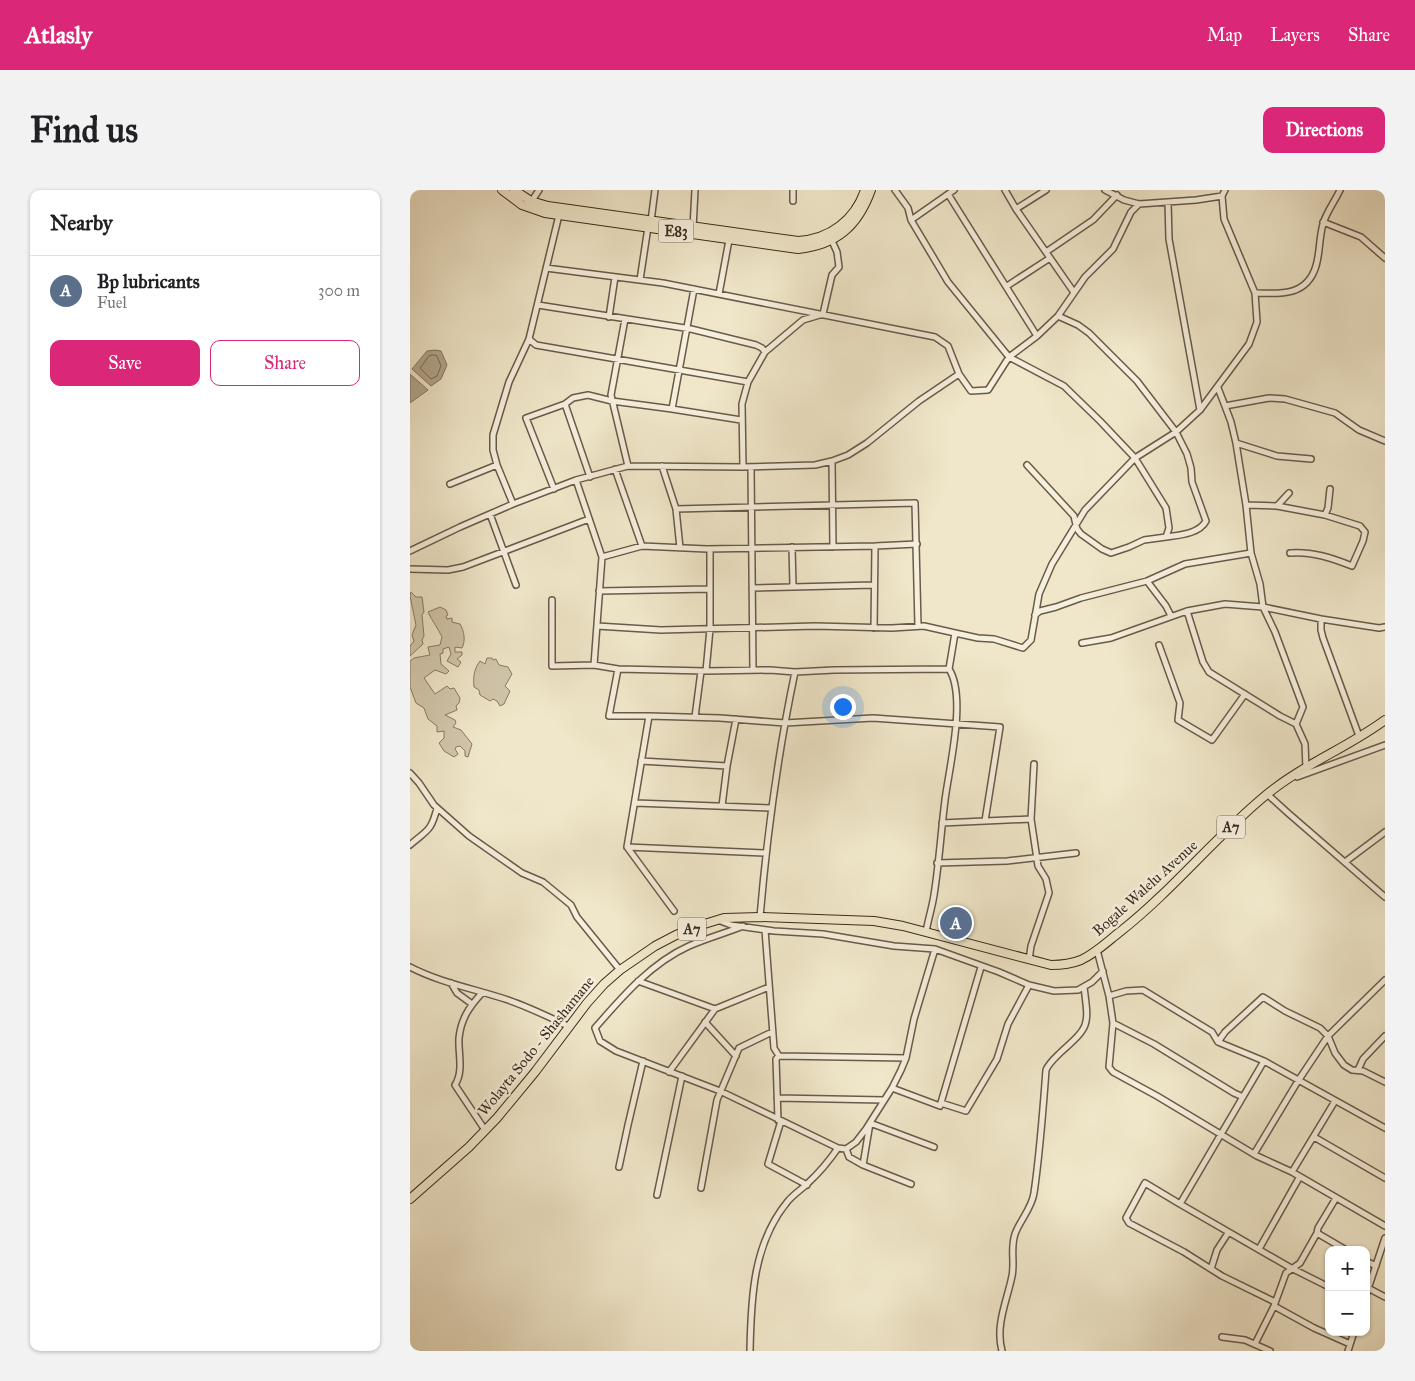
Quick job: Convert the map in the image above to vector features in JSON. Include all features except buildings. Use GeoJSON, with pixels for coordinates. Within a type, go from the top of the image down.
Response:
{"type":"FeatureCollection","features":[{"type":"Feature","properties":{"kind":"main road","name":"E83"},"geometry":{"type":"LineString","coordinates":[[502,190],[529,204],[559,215],[650,224]]}},
{"type":"Feature","properties":{"kind":"main road","name":"E83"},"geometry":{"type":"LineString","coordinates":[[514,190],[529,204],[693,230],[798,241],[817,238],[848,225]]}},
{"type":"Feature","properties":{"kind":"main road","name":"E83"},"geometry":{"type":"LineString","coordinates":[[693,230],[729,240],[798,249],[811,248],[832,241],[859,211],[869,190]]}},
{"type":"Feature","properties":{"kind":"main road","name":"Bogale Walelu Avenue"},"geometry":{"type":"LineString","coordinates":[[1094,952],[1137,918],[1267,794],[1385,720]]}},
{"type":"Feature","properties":{"kind":"main road","name":"Wolayta Sodo - Shashamane"},"geometry":{"type":"LineString","coordinates":[[410,1199],[440,1174],[485,1130],[535,1072],[586,1003],[620,970],[637,957],[676,935],[717,920],[724,918],[760,917],[874,921],[926,932],[1051,965],[1078,961],[1094,952]]}},
{"type":"Feature","properties":{"kind":"street"},"geometry":{"type":"LineString","coordinates":[[529,204],[539,190]]}},
{"type":"Feature","properties":{"kind":"street"},"geometry":{"type":"LineString","coordinates":[[640,280],[655,190]]}},
{"type":"Feature","properties":{"kind":"street"},"geometry":{"type":"LineString","coordinates":[[693,230],[696,190]]}},
{"type":"Feature","properties":{"kind":"street"},"geometry":{"type":"LineString","coordinates":[[793,190],[793,201]]}},
{"type":"Feature","properties":{"kind":"street"},"geometry":{"type":"LineString","coordinates":[[895,190],[908,208],[911,220],[948,282],[1009,357],[1064,386],[1135,458],[1166,508],[1169,528],[1166,537]]}},
{"type":"Feature","properties":{"kind":"street"},"geometry":{"type":"LineString","coordinates":[[911,220],[954,190]]}},
{"type":"Feature","properties":{"kind":"street"},"geometry":{"type":"LineString","coordinates":[[1005,190],[1016,210],[1073,291]]}},
{"type":"Feature","properties":{"kind":"street"},"geometry":{"type":"LineString","coordinates":[[1016,210],[1046,190]]}},
{"type":"Feature","properties":{"kind":"street"},"geometry":{"type":"LineString","coordinates":[[1106,190],[1124,200],[1139,204],[1222,196]]}},
{"type":"Feature","properties":{"kind":"street"},"geometry":{"type":"LineString","coordinates":[[596,626],[660,630],[815,626],[874,628],[918,626],[931,627],[978,638],[994,639],[1023,648],[1031,640],[1039,594],[1052,564],[1085,510],[1135,458],[1176,432],[1200,410],[1249,344],[1257,322],[1255,294],[1224,219],[1222,196],[1225,190]]}},
{"type":"Feature","properties":{"kind":"street"},"geometry":{"type":"LineString","coordinates":[[1255,294],[1292,292],[1300,289],[1311,278],[1316,266],[1323,222],[1340,190]]}},
{"type":"Feature","properties":{"kind":"street"},"geometry":{"type":"LineString","coordinates":[[948,194],[1037,336]]}},
{"type":"Feature","properties":{"kind":"street"},"geometry":{"type":"LineString","coordinates":[[1046,252],[1093,220],[1116,195]]}},
{"type":"Feature","properties":{"kind":"street"},"geometry":{"type":"LineString","coordinates":[[1168,202],[1169,239],[1200,410]]}},
{"type":"Feature","properties":{"kind":"street"},"geometry":{"type":"LineString","coordinates":[[546,268],[694,289],[935,337],[948,346],[960,374],[971,391],[988,390],[1009,357],[1037,336],[1058,316],[1073,291],[1085,276],[1113,249],[1131,212],[1139,204]]}},
{"type":"Feature","properties":{"kind":"street"},"geometry":{"type":"LineString","coordinates":[[513,504],[496,465],[493,435],[509,382],[529,340],[559,215]]}},
{"type":"Feature","properties":{"kind":"street"},"geometry":{"type":"LineString","coordinates":[[1323,222],[1361,237],[1385,258]]}},
{"type":"Feature","properties":{"kind":"street"},"geometry":{"type":"LineString","coordinates":[[719,294],[729,240]]}},
{"type":"Feature","properties":{"kind":"street"},"geometry":{"type":"LineString","coordinates":[[822,314],[832,275],[839,267],[837,252],[832,241]]}},
{"type":"Feature","properties":{"kind":"street"},"geometry":{"type":"LineString","coordinates":[[1007,286],[1050,258]]}},
{"type":"Feature","properties":{"kind":"street"},"geometry":{"type":"LineString","coordinates":[[609,317],[615,277]]}},
{"type":"Feature","properties":{"kind":"street"},"geometry":{"type":"LineString","coordinates":[[672,409],[694,289]]}},
{"type":"Feature","properties":{"kind":"street"},"geometry":{"type":"LineString","coordinates":[[538,304],[688,329],[756,345],[765,352]]}},
{"type":"Feature","properties":{"kind":"street"},"geometry":{"type":"LineString","coordinates":[[743,468],[741,420],[742,404],[748,382],[765,352],[803,320],[822,314]]}},
{"type":"Feature","properties":{"kind":"street"},"geometry":{"type":"LineString","coordinates":[[1027,465],[1074,516],[1077,529],[1081,534],[1102,549],[1111,552],[1144,540],[1194,531],[1203,527],[1206,521],[1192,482],[1187,454],[1176,432],[1137,381],[1089,332],[1058,316]]}},
{"type":"Feature","properties":{"kind":"street"},"geometry":{"type":"LineString","coordinates":[[625,319],[611,389],[612,401],[628,466]]}},
{"type":"Feature","properties":{"kind":"street"},"geometry":{"type":"LineString","coordinates":[[529,340],[536,345],[748,382]]}},
{"type":"Feature","properties":{"kind":"street"},"geometry":{"type":"LineString","coordinates":[[410,551],[513,504],[576,480],[628,466],[743,468],[814,465],[832,462],[867,443],[919,402],[960,374]]}},
{"type":"Feature","properties":{"kind":"street"},"geometry":{"type":"LineString","coordinates":[[1218,388],[1231,422],[1236,443],[1246,505],[1251,553],[1260,584],[1263,607],[1275,632],[1303,706],[1296,724]]}},
{"type":"Feature","properties":{"kind":"street"},"geometry":{"type":"LineString","coordinates":[[554,489],[526,418],[564,404],[573,398],[588,395],[612,401],[741,420]]}},
{"type":"Feature","properties":{"kind":"street"},"geometry":{"type":"LineString","coordinates":[[1225,406],[1269,398],[1285,399],[1335,413],[1359,430],[1385,441]]}},
{"type":"Feature","properties":{"kind":"street"},"geometry":{"type":"LineString","coordinates":[[564,404],[590,476]]}},
{"type":"Feature","properties":{"kind":"street"},"geometry":{"type":"LineString","coordinates":[[1236,443],[1277,456],[1311,459]]}},
{"type":"Feature","properties":{"kind":"street"},"geometry":{"type":"LineString","coordinates":[[832,462],[834,546]]}},
{"type":"Feature","properties":{"kind":"street"},"geometry":{"type":"LineString","coordinates":[[450,484],[496,465]]}},
{"type":"Feature","properties":{"kind":"street"},"geometry":{"type":"LineString","coordinates":[[662,466],[676,509],[680,548]]}},
{"type":"Feature","properties":{"kind":"street"},"geometry":{"type":"LineString","coordinates":[[751,467],[753,670]]}},
{"type":"Feature","properties":{"kind":"street"},"geometry":{"type":"LineString","coordinates":[[615,469],[642,546]]}},
{"type":"Feature","properties":{"kind":"street"},"geometry":{"type":"LineString","coordinates":[[576,480],[602,557],[594,665]]}},
{"type":"Feature","properties":{"kind":"street"},"geometry":{"type":"LineString","coordinates":[[1325,515],[1328,508],[1330,489]]}},
{"type":"Feature","properties":{"kind":"street"},"geometry":{"type":"LineString","coordinates":[[1277,506],[1289,493]]}},
{"type":"Feature","properties":{"kind":"street"},"geometry":{"type":"LineString","coordinates":[[676,509],[915,503],[918,626]]}},
{"type":"Feature","properties":{"kind":"street"},"geometry":{"type":"LineString","coordinates":[[1246,505],[1277,506],[1325,515],[1360,526],[1365,532],[1352,566],[1314,554],[1290,553]]}},
{"type":"Feature","properties":{"kind":"street"},"geometry":{"type":"LineString","coordinates":[[490,514],[516,585]]}},
{"type":"Feature","properties":{"kind":"street"},"geometry":{"type":"LineString","coordinates":[[410,569],[448,570],[463,566],[589,519]]}},
{"type":"Feature","properties":{"kind":"street"},"geometry":{"type":"LineString","coordinates":[[602,557],[642,546],[752,548],[917,544]]}},
{"type":"Feature","properties":{"kind":"street"},"geometry":{"type":"LineString","coordinates":[[874,628],[875,546]]}},
{"type":"Feature","properties":{"kind":"street"},"geometry":{"type":"LineString","coordinates":[[792,547],[792,586]]}},
{"type":"Feature","properties":{"kind":"street"},"geometry":{"type":"LineString","coordinates":[[695,717],[710,629],[710,548]]}},
{"type":"Feature","properties":{"kind":"street"},"geometry":{"type":"LineString","coordinates":[[1035,615],[1040,611],[1080,598],[1147,581],[1185,564],[1251,553]]}},
{"type":"Feature","properties":{"kind":"street"},"geometry":{"type":"LineString","coordinates":[[1147,581],[1166,606],[1171,616]]}},
{"type":"Feature","properties":{"kind":"street"},"geometry":{"type":"LineString","coordinates":[[752,588],[874,585]]}},
{"type":"Feature","properties":{"kind":"street"},"geometry":{"type":"LineString","coordinates":[[599,591],[710,589]]}},
{"type":"Feature","properties":{"kind":"street"},"geometry":{"type":"LineString","coordinates":[[552,600],[552,666],[594,665],[618,669],[795,672],[949,669]]}},
{"type":"Feature","properties":{"kind":"street"},"geometry":{"type":"LineString","coordinates":[[1082,643],[1111,638],[1187,611],[1225,604],[1263,607],[1321,619],[1378,628],[1385,627]]}},
{"type":"Feature","properties":{"kind":"street"},"geometry":{"type":"LineString","coordinates":[[1187,611],[1203,662],[1209,672],[1296,724],[1305,744],[1306,768]]}},
{"type":"Feature","properties":{"kind":"street"},"geometry":{"type":"LineString","coordinates":[[1321,619],[1323,638],[1359,736]]}},
{"type":"Feature","properties":{"kind":"street"},"geometry":{"type":"LineString","coordinates":[[926,932],[934,896],[956,722],[954,677],[949,669],[954,633]]}},
{"type":"Feature","properties":{"kind":"street"},"geometry":{"type":"LineString","coordinates":[[1159,645],[1180,703],[1178,720],[1212,740],[1245,694]]}},
{"type":"Feature","properties":{"kind":"street"},"geometry":{"type":"LineString","coordinates":[[618,669],[609,716],[695,717],[785,723],[873,718],[956,722],[1000,727],[985,820]]}},
{"type":"Feature","properties":{"kind":"street"},"geometry":{"type":"LineString","coordinates":[[760,917],[772,808],[795,672]]}},
{"type":"Feature","properties":{"kind":"street"},"geometry":{"type":"LineString","coordinates":[[649,716],[627,848],[674,912]]}},
{"type":"Feature","properties":{"kind":"street"},"geometry":{"type":"LineString","coordinates":[[722,806],[736,719]]}},
{"type":"Feature","properties":{"kind":"street"},"geometry":{"type":"LineString","coordinates":[[1289,779],[1385,745]]}},
{"type":"Feature","properties":{"kind":"street"},"geometry":{"type":"LineString","coordinates":[[641,761],[727,766]]}},
{"type":"Feature","properties":{"kind":"street"},"geometry":{"type":"LineString","coordinates":[[1029,960],[1031,946],[1049,893],[1046,879],[1038,866],[1036,858],[1031,819],[1034,764]]}},
{"type":"Feature","properties":{"kind":"street"},"geometry":{"type":"LineString","coordinates":[[410,773],[437,808],[469,836],[522,873],[543,882],[571,905],[577,918],[620,970]]}},
{"type":"Feature","properties":{"kind":"street"},"geometry":{"type":"LineString","coordinates":[[1267,794],[1385,897]]}},
{"type":"Feature","properties":{"kind":"street"},"geometry":{"type":"LineString","coordinates":[[634,803],[772,808]]}},
{"type":"Feature","properties":{"kind":"street"},"geometry":{"type":"LineString","coordinates":[[410,845],[433,824],[437,808]]}},
{"type":"Feature","properties":{"kind":"street"},"geometry":{"type":"LineString","coordinates":[[942,824],[985,820],[1031,819]]}},
{"type":"Feature","properties":{"kind":"street"},"geometry":{"type":"LineString","coordinates":[[1345,862],[1385,832]]}},
{"type":"Feature","properties":{"kind":"street"},"geometry":{"type":"LineString","coordinates":[[627,848],[766,852]]}},
{"type":"Feature","properties":{"kind":"street"},"geometry":{"type":"LineString","coordinates":[[937,863],[1007,861],[1076,853]]}},
{"type":"Feature","properties":{"kind":"street"},"geometry":{"type":"LineString","coordinates":[[717,920],[730,925],[765,930],[823,934],[894,946],[936,949],[1029,985],[1054,991],[1084,988],[1103,971]]}},
{"type":"Feature","properties":{"kind":"street"},"geometry":{"type":"LineString","coordinates":[[744,926],[688,946],[655,967],[638,981],[595,1028],[600,1041],[616,1051],[720,1091],[838,1148],[846,1149],[856,1142],[870,1123],[892,1088],[906,1058],[914,1019],[936,949]]}},
{"type":"Feature","properties":{"kind":"street"},"geometry":{"type":"LineString","coordinates":[[765,930],[772,1032],[774,1048],[779,1056]]}},
{"type":"Feature","properties":{"kind":"street"},"geometry":{"type":"LineString","coordinates":[[1094,952],[1103,971],[1114,1023],[1109,1066],[1114,1072],[1254,1154],[1292,1172],[1299,1178],[1385,1226]]}},
{"type":"Feature","properties":{"kind":"street"},"geometry":{"type":"LineString","coordinates":[[892,1088],[940,1106],[981,966]]}},
{"type":"Feature","properties":{"kind":"street"},"geometry":{"type":"LineString","coordinates":[[410,967],[426,975],[508,1000],[568,1026]]}},
{"type":"Feature","properties":{"kind":"street"},"geometry":{"type":"LineString","coordinates":[[1254,1154],[1298,1081],[1328,1036],[1385,980]]}},
{"type":"Feature","properties":{"kind":"street"},"geometry":{"type":"LineString","coordinates":[[638,981],[715,1009]]}},
{"type":"Feature","properties":{"kind":"street"},"geometry":{"type":"LineString","coordinates":[[451,983],[457,993],[472,1004]]}},
{"type":"Feature","properties":{"kind":"street"},"geometry":{"type":"LineString","coordinates":[[941,1103],[966,1111],[997,1059],[1008,1024],[1029,985]]}},
{"type":"Feature","properties":{"kind":"street"},"geometry":{"type":"LineString","coordinates":[[669,1072],[715,1009],[769,986]]}},
{"type":"Feature","properties":{"kind":"street"},"geometry":{"type":"LineString","coordinates":[[1002,1351],[1000,1330],[1003,1307],[1013,1274],[1012,1246],[1015,1234],[1034,1195],[1046,1070],[1049,1064],[1082,1033],[1086,1025],[1084,988]]}},
{"type":"Feature","properties":{"kind":"street"},"geometry":{"type":"LineString","coordinates":[[1109,996],[1126,991],[1143,990],[1212,1032],[1218,1042],[1264,1061],[1385,1128]]}},
{"type":"Feature","properties":{"kind":"street"},"geometry":{"type":"LineString","coordinates":[[482,993],[463,1018],[459,1039],[461,1058],[456,1085],[485,1130]]}},
{"type":"Feature","properties":{"kind":"street"},"geometry":{"type":"LineString","coordinates":[[1218,1042],[1225,1032],[1263,997],[1285,1011],[1320,1028],[1328,1036],[1335,1053],[1352,1070],[1363,1071],[1385,1082]]}},
{"type":"Feature","properties":{"kind":"street"},"geometry":{"type":"LineString","coordinates":[[705,1022],[736,1056]]}},
{"type":"Feature","properties":{"kind":"street"},"geometry":{"type":"LineString","coordinates":[[1114,1023],[1154,1044],[1243,1097]]}},
{"type":"Feature","properties":{"kind":"street"},"geometry":{"type":"LineString","coordinates":[[701,1188],[717,1100],[739,1048],[772,1032]]}},
{"type":"Feature","properties":{"kind":"street"},"geometry":{"type":"LineString","coordinates":[[1358,1070],[1363,1059],[1385,1036]]}},
{"type":"Feature","properties":{"kind":"street"},"geometry":{"type":"LineString","coordinates":[[779,1056],[906,1058]]}},
{"type":"Feature","properties":{"kind":"street"},"geometry":{"type":"LineString","coordinates":[[779,1056],[776,1059],[780,1120],[768,1164],[807,1184]]}},
{"type":"Feature","properties":{"kind":"street"},"geometry":{"type":"LineString","coordinates":[[619,1167],[643,1061]]}},
{"type":"Feature","properties":{"kind":"street"},"geometry":{"type":"LineString","coordinates":[[1180,1204],[1264,1061]]}},
{"type":"Feature","properties":{"kind":"street"},"geometry":{"type":"LineString","coordinates":[[657,1196],[682,1076]]}},
{"type":"Feature","properties":{"kind":"street"},"geometry":{"type":"LineString","coordinates":[[778,1098],[884,1100]]}},
{"type":"Feature","properties":{"kind":"street"},"geometry":{"type":"LineString","coordinates":[[1292,1172],[1335,1101]]}},
{"type":"Feature","properties":{"kind":"street"},"geometry":{"type":"LineString","coordinates":[[870,1123],[934,1147]]}},
{"type":"Feature","properties":{"kind":"street"},"geometry":{"type":"LineString","coordinates":[[863,1165],[870,1123]]}},
{"type":"Feature","properties":{"kind":"street"},"geometry":{"type":"LineString","coordinates":[[1314,1137],[1385,1178]]}},
{"type":"Feature","properties":{"kind":"street"},"geometry":{"type":"LineString","coordinates":[[750,1351],[752,1296],[763,1243],[789,1200],[825,1166],[838,1148]]}},
{"type":"Feature","properties":{"kind":"street"},"geometry":{"type":"LineString","coordinates":[[846,1149],[848,1157],[911,1184]]}},
{"type":"Feature","properties":{"kind":"street"},"geometry":{"type":"LineString","coordinates":[[1259,1249],[1299,1178]]}},
{"type":"Feature","properties":{"kind":"street"},"geometry":{"type":"LineString","coordinates":[[1325,1285],[1228,1233],[1145,1183],[1126,1218],[1128,1223],[1184,1252],[1314,1328],[1350,1344]]}},
{"type":"Feature","properties":{"kind":"street"},"geometry":{"type":"LineString","coordinates":[[1255,1344],[1286,1273],[1300,1262],[1336,1198]]}},
{"type":"Feature","properties":{"kind":"street"},"geometry":{"type":"LineString","coordinates":[[1211,1269],[1218,1250],[1228,1233]]}},
{"type":"Feature","properties":{"kind":"street"},"geometry":{"type":"LineString","coordinates":[[1317,1233],[1339,1246]]}},
{"type":"Feature","properties":{"kind":"street"},"geometry":{"type":"LineString","coordinates":[[1370,1282],[1385,1238]]}},
{"type":"Feature","properties":{"kind":"street"},"geometry":{"type":"LineString","coordinates":[[1370,1263],[1376,1266]]}},
{"type":"Feature","properties":{"kind":"street"},"geometry":{"type":"LineString","coordinates":[[1370,1289],[1385,1297]]}},
{"type":"Feature","properties":{"kind":"street"},"geometry":{"type":"LineString","coordinates":[[1348,1351],[1353,1336]]}},
{"type":"Feature","properties":{"kind":"street"},"geometry":{"type":"LineString","coordinates":[[1222,1337],[1245,1340],[1270,1351]]}},
{"type":"Feature","properties":{"kind":"shaded area"},"geometry":{"type":"Polygon","coordinates":[[[411,592],[416,597],[422,597],[424,636],[423,644],[410,656],[410,646],[414,641],[412,635],[416,625],[410,596],[411,592]]]}},
{"type":"Feature","properties":{"kind":"shaded area"},"geometry":{"type":"Polygon","coordinates":[[[440,607],[446,610],[447,619],[452,618],[452,622],[460,624],[463,630],[462,648],[455,647],[455,652],[462,652],[462,655],[457,659],[461,662],[458,667],[447,661],[451,654],[449,647],[443,649],[443,653],[440,654],[441,664],[449,671],[446,674],[435,670],[424,678],[435,694],[447,686],[450,689],[454,688],[460,698],[456,706],[457,710],[445,715],[455,720],[456,723],[453,727],[461,730],[472,744],[468,757],[465,756],[465,751],[460,746],[456,747],[455,749],[458,754],[454,757],[444,751],[439,743],[444,738],[444,731],[437,732],[437,726],[428,719],[424,708],[416,703],[410,687],[410,661],[414,658],[430,655],[428,647],[440,645],[442,637],[428,612],[440,607]]]}},
{"type":"Feature","properties":{"kind":"shaded area"},"geometry":{"type":"Polygon","coordinates":[[[487,658],[496,659],[499,665],[508,667],[512,674],[505,686],[510,691],[504,704],[500,706],[497,701],[493,699],[490,701],[480,695],[479,690],[474,687],[476,667],[480,661],[485,664],[487,658]]]}},
{"type":"Feature","properties":{"kind":"water"},"geometry":{"type":"Polygon","coordinates":[[[427,351],[441,351],[447,365],[441,379],[431,386],[412,369],[427,351]]]}},
{"type":"Feature","properties":{"kind":"water"},"geometry":{"type":"Polygon","coordinates":[[[410,374],[428,390],[410,403],[410,374]]]}},
{"type":"Feature","properties":{"kind":"place","name":"Bp lubricants"},"geometry":{"type":"Point","coordinates":[956,923]}}]}
